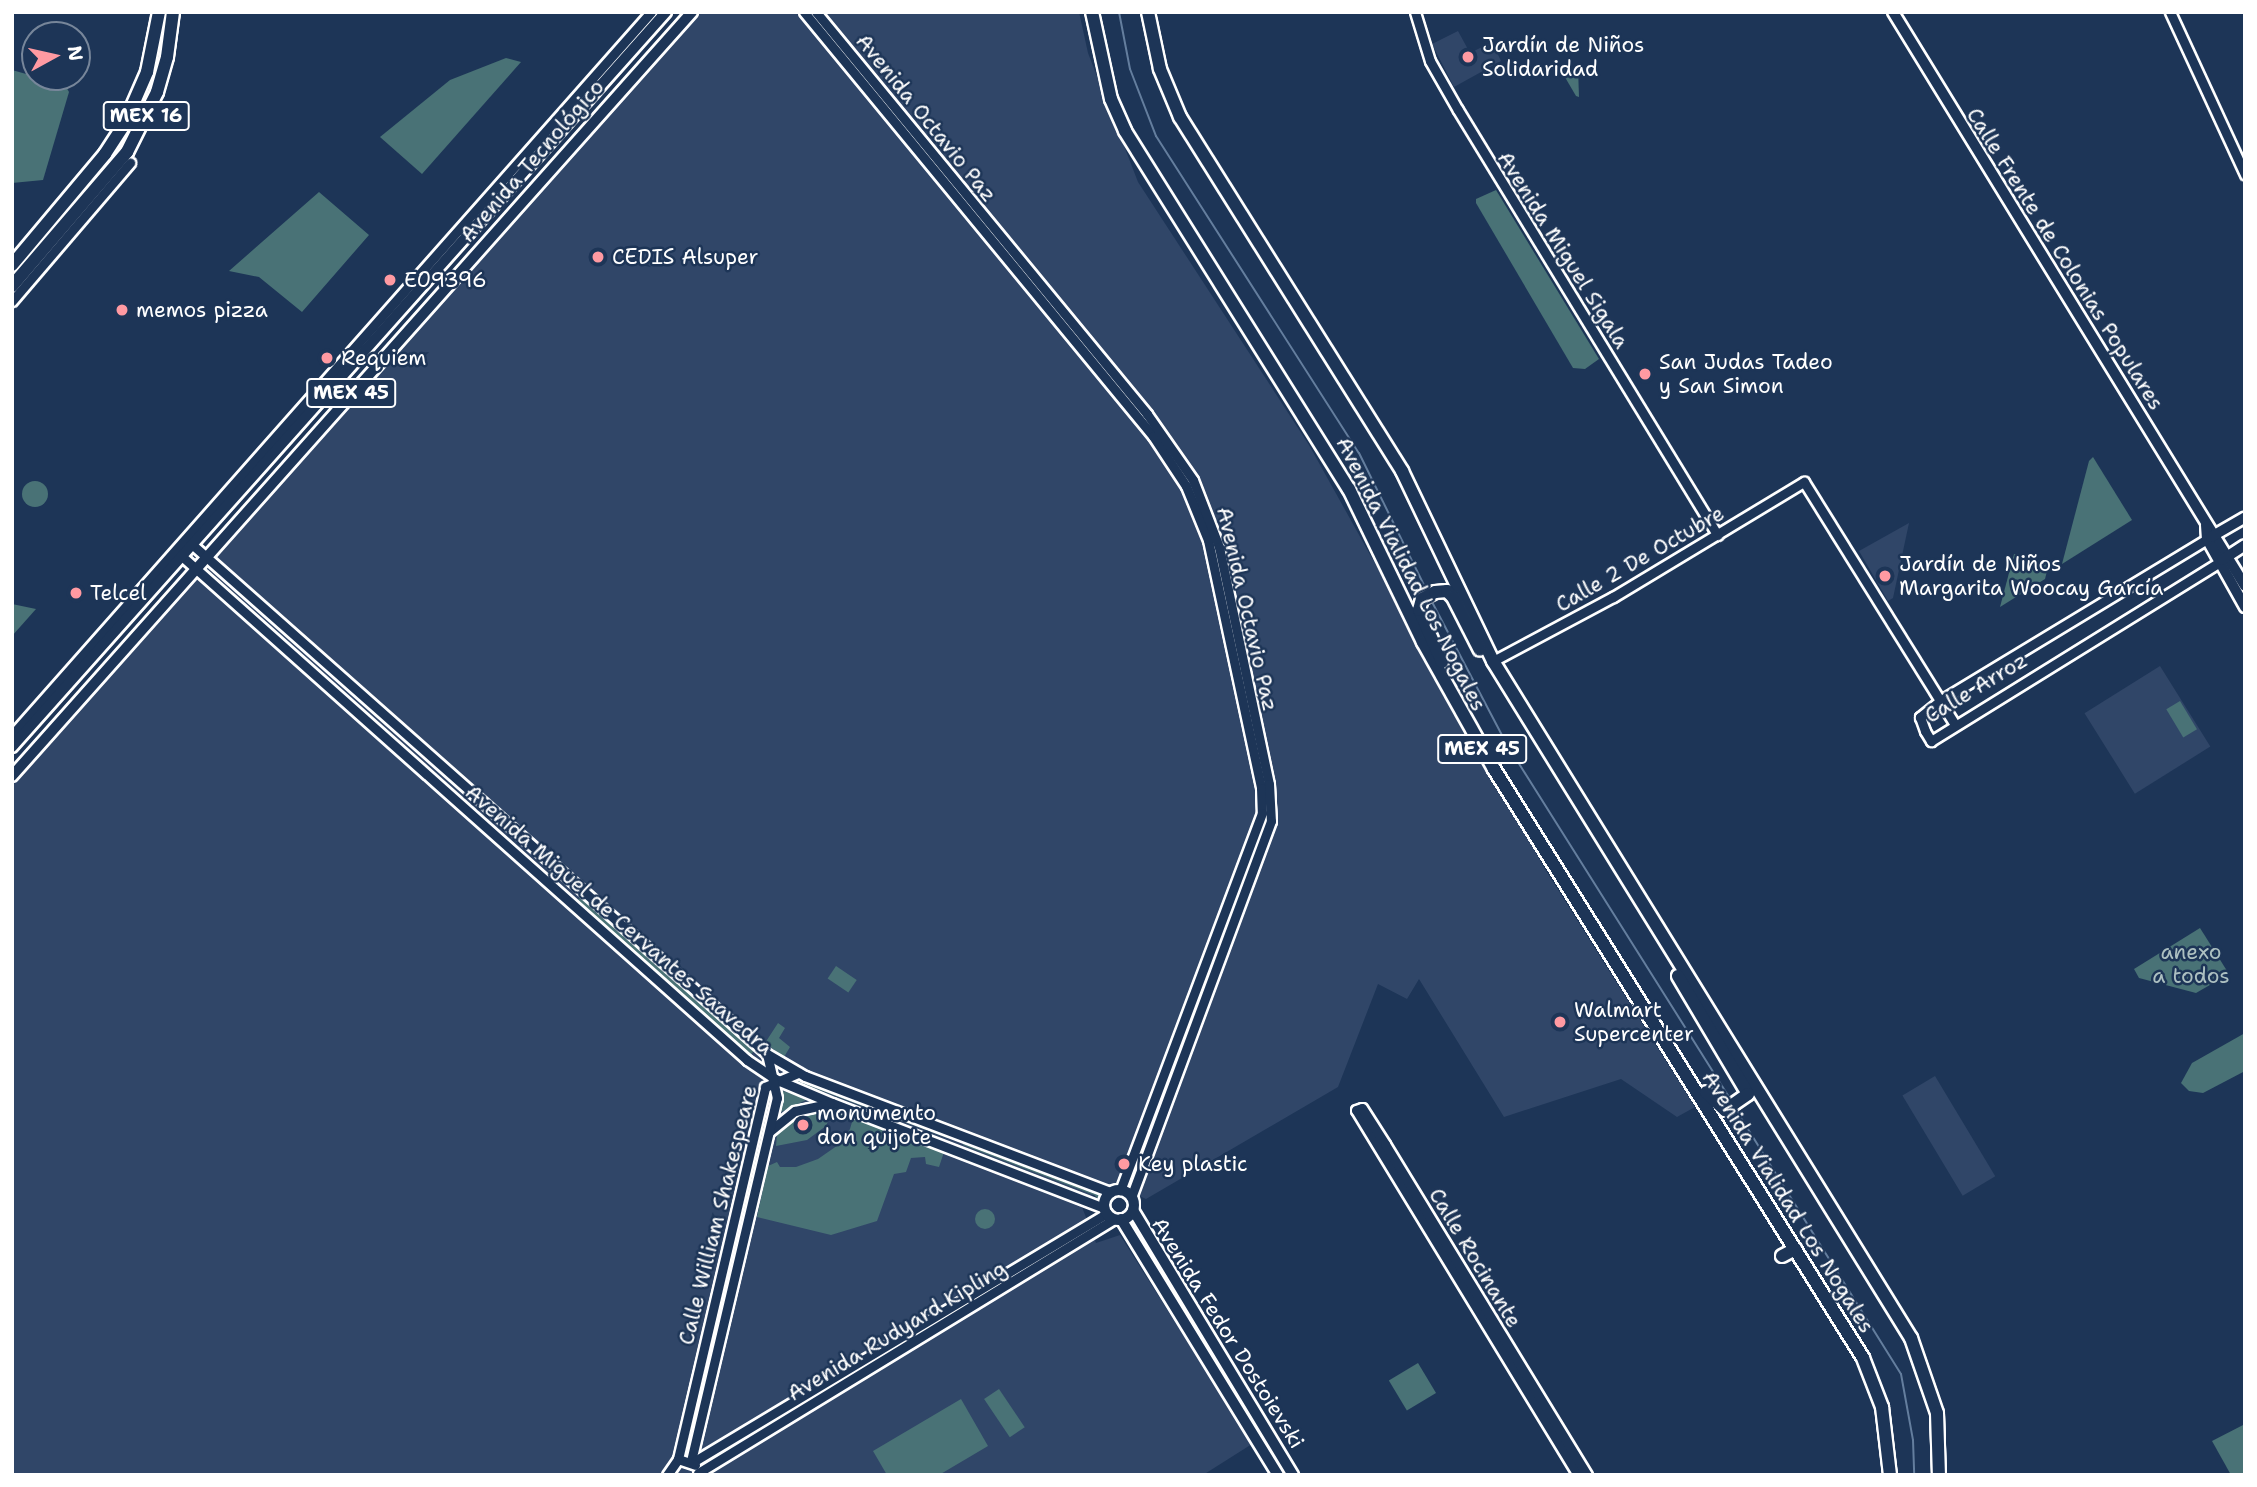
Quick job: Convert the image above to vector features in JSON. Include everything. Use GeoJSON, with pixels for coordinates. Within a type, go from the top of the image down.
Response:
{"type":"FeatureCollection","features":[{"type":"Feature","properties":{"kind":"highway","name":"MEX 16"},"geometry":{"type":"LineString","coordinates":[[12,265],[124,125],[147,72],[159,12]]}},
{"type":"Feature","properties":{"kind":"highway","name":"MEX 16"},"geometry":{"type":"LineString","coordinates":[[12,286],[101,187],[127,152],[157,92],[167,57],[173,12]]}},
{"type":"Feature","properties":{"kind":"highway","name":"Avenida Vialidad Los Nogales"},"geometry":{"type":"LineString","coordinates":[[1092,12],[1111,99],[1125,131],[1349,489],[1453,700],[1795,1249],[1874,1382],[1887,1433],[1890,1475]]}},
{"type":"Feature","properties":{"kind":"highway","name":"Avenida Vialidad Los Nogales"},"geometry":{"type":"LineString","coordinates":[[1148,12],[1160,69],[1180,117],[1396,460],[1493,661],[1654,925],[1801,1154],[1911,1338],[1937,1413],[1939,1475]]}},
{"type":"Feature","properties":{"kind":"highway"},"geometry":{"type":"LineString","coordinates":[[101,187],[130,163]]}},
{"type":"Feature","properties":{"kind":"highway"},"geometry":{"type":"LineString","coordinates":[[1453,700],[1419,610],[1422,599],[1443,590],[1453,597],[1477,646],[1493,661]]}},
{"type":"Feature","properties":{"kind":"highway"},"geometry":{"type":"LineString","coordinates":[[1614,960],[1646,1000],[1714,1104],[1727,1110],[1747,1098],[1746,1087],[1672,967],[1654,925]]}},
{"type":"Feature","properties":{"kind":"highway"},"geometry":{"type":"LineString","coordinates":[[1782,1256],[1795,1249]]}},
{"type":"Feature","properties":{"kind":"main road","name":"Avenida Tecnológico"},"geometry":{"type":"LineString","coordinates":[[12,747],[179,553],[431,277],[666,12]]}},
{"type":"Feature","properties":{"kind":"main road","name":"Avenida Tecnológico"},"geometry":{"type":"LineString","coordinates":[[12,776],[692,12]]}},
{"type":"Feature","properties":{"kind":"main road","name":"Calle Frente de Colonias Populares"},"geometry":{"type":"LineString","coordinates":[[1893,12],[2206,525],[2223,559]]}},
{"type":"Feature","properties":{"kind":"main road"},"geometry":{"type":"LineString","coordinates":[[431,277],[444,289]]}},
{"type":"Feature","properties":{"kind":"main road","name":"Calle Arroz"},"geometry":{"type":"LineString","coordinates":[[2211,537],[2245,517]]}},
{"type":"Feature","properties":{"kind":"main road","name":"Calle Arroz"},"geometry":{"type":"LineString","coordinates":[[2223,559],[2245,545]]}},
{"type":"Feature","properties":{"kind":"main road"},"geometry":{"type":"LineString","coordinates":[[2223,559],[2245,586]]}},
{"type":"Feature","properties":{"kind":"main road"},"geometry":{"type":"LineString","coordinates":[[2223,559],[2245,607]]}},
{"type":"Feature","properties":{"kind":"main road"},"geometry":{"type":"LineString","coordinates":[[1115,1191],[1131,1197],[1133,1210],[1111,1215],[1115,1191]]}},
{"type":"Feature","properties":{"kind":"main road","name":"Avenida Fedor Dostoievski"},"geometry":{"type":"LineString","coordinates":[[1133,1210],[1293,1475]]}},
{"type":"Feature","properties":{"kind":"main road","name":"Avenida Fedor Dostoievski"},"geometry":{"type":"LineString","coordinates":[[1111,1215],[1278,1475]]}},
{"type":"Feature","properties":{"kind":"street"},"geometry":{"type":"LineString","coordinates":[[189,542],[651,12]]}},
{"type":"Feature","properties":{"kind":"street","name":"Avenida Octavio Paz"},"geometry":{"type":"LineString","coordinates":[[804,12],[1153,436],[1186,486],[1208,540],[1261,788],[1262,813],[1115,1191]]}},
{"type":"Feature","properties":{"kind":"street","name":"Avenida Octavio Paz"},"geometry":{"type":"LineString","coordinates":[[816,12],[1147,414],[1193,480],[1219,547],[1269,784],[1271,821],[1131,1197]]}},
{"type":"Feature","properties":{"kind":"street","name":"Avenida Miguel Sigala"},"geometry":{"type":"LineString","coordinates":[[1415,12],[1430,61],[1458,110],[1717,535]]}},
{"type":"Feature","properties":{"kind":"street"},"geometry":{"type":"LineString","coordinates":[[2170,12],[2245,174]]}},
{"type":"Feature","properties":{"kind":"street"},"geometry":{"type":"LineString","coordinates":[[12,301],[130,163]]}},
{"type":"Feature","properties":{"kind":"street","name":"Calle 2 De Octubre"},"geometry":{"type":"LineString","coordinates":[[1493,661],[1717,535],[1801,482],[1808,485],[1940,701]]}},
{"type":"Feature","properties":{"kind":"street","name":"Calle Arroz"},"geometry":{"type":"LineString","coordinates":[[2211,537],[1940,701],[1920,717],[1925,731],[1931,741],[2223,559]]}},
{"type":"Feature","properties":{"kind":"street","name":"Avenida Miguel de Cervantes Saavedra"},"geometry":{"type":"LineString","coordinates":[[189,542],[766,1054],[798,1073],[1115,1191]]}},
{"type":"Feature","properties":{"kind":"street"},"geometry":{"type":"LineString","coordinates":[[12,735],[179,553]]}},
{"type":"Feature","properties":{"kind":"street","name":"Avenida Miguel de Cervantes Saavedra"},"geometry":{"type":"LineString","coordinates":[[179,553],[747,1060],[775,1079],[1111,1215]]}},
{"type":"Feature","properties":{"kind":"street"},"geometry":{"type":"LineString","coordinates":[[218,588],[227,577]]}},
{"type":"Feature","properties":{"kind":"street"},"geometry":{"type":"LineString","coordinates":[[1940,701],[1955,725]]}},
{"type":"Feature","properties":{"kind":"street"},"geometry":{"type":"LineString","coordinates":[[366,720],[376,708]]}},
{"type":"Feature","properties":{"kind":"street"},"geometry":{"type":"LineString","coordinates":[[766,1054],[775,1079],[798,1073]]}},
{"type":"Feature","properties":{"kind":"street","name":"Calle William Shakespeare"},"geometry":{"type":"LineString","coordinates":[[678,1459],[765,1087],[775,1079],[778,1091],[692,1461]]}},
{"type":"Feature","properties":{"kind":"street"},"geometry":{"type":"LineString","coordinates":[[769,1132],[795,1111],[832,1103]]}},
{"type":"Feature","properties":{"kind":"street","name":"Calle Rocinante"},"geometry":{"type":"LineString","coordinates":[[1358,1109],[1555,1431]]}},
{"type":"Feature","properties":{"kind":"street","name":"Avenida Rudyard Kipling"},"geometry":{"type":"LineString","coordinates":[[692,1461],[1111,1215]]}},
{"type":"Feature","properties":{"kind":"street","name":"Avenida Rudyard Kipling"},"geometry":{"type":"LineString","coordinates":[[698,1474],[1111,1215]]}},
{"type":"Feature","properties":{"kind":"street"},"geometry":{"type":"LineString","coordinates":[[1555,1431],[1578,1475]]}},
{"type":"Feature","properties":{"kind":"street"},"geometry":{"type":"LineString","coordinates":[[1555,1431],[1587,1475]]}},
{"type":"Feature","properties":{"kind":"street"},"geometry":{"type":"LineString","coordinates":[[667,1475],[678,1459],[692,1461],[698,1474]]}},
{"type":"Feature","properties":{"kind":"shaded area"},"geometry":{"type":"Polygon","coordinates":[[[695,12],[1079,12],[1088,53],[1138,182],[1309,445],[1545,869],[1695,1107],[1677,1117],[1621,1079],[1504,1117],[1419,979],[1407,999],[1378,984],[1338,1087],[1146,1199],[1113,1184],[1080,1202],[1096,1243],[1120,1235],[1252,1444],[1203,1475],[12,1475],[12,779],[695,12]]]}},
{"type":"Feature","properties":{"kind":"shaded area","name":"Jardín de Niños Solidaridad"},"geometry":{"type":"Polygon","coordinates":[[[1458,31],[1470,53],[1492,42],[1501,61],[1454,87],[1432,44],[1458,31]]]}},
{"type":"Feature","properties":{"kind":"shaded area","name":"Jardín de Niños Margarita Woocay García"},"geometry":{"type":"Polygon","coordinates":[[[1909,523],[1893,598],[1888,601],[1859,551],[1909,523]]]}},
{"type":"Feature","properties":{"kind":"shaded area"},"geometry":{"type":"Polygon","coordinates":[[[2160,666],[2210,747],[2135,794],[2085,713],[2160,666]]]}},
{"type":"Feature","properties":{"kind":"shaded area"},"geometry":{"type":"Polygon","coordinates":[[[1935,1076],[1995,1176],[1963,1196],[1902,1096],[1935,1076]]]}},
{"type":"Feature","properties":{"kind":"green space"},"geometry":{"type":"Polygon","coordinates":[[[506,58],[521,62],[422,174],[380,137],[450,80],[506,58]]]}},
{"type":"Feature","properties":{"kind":"green space"},"geometry":{"type":"Polygon","coordinates":[[[1559,67],[1578,68],[1579,97],[1576,96],[1559,67]]]}},
{"type":"Feature","properties":{"kind":"green space"},"geometry":{"type":"Polygon","coordinates":[[[12,70],[21,73],[21,91],[69,92],[43,180],[12,183],[12,70]]]}},
{"type":"Feature","properties":{"kind":"green space"},"geometry":{"type":"Polygon","coordinates":[[[1496,190],[1599,359],[1585,369],[1573,368],[1476,203],[1476,199],[1496,190]]]}},
{"type":"Feature","properties":{"kind":"green space"},"geometry":{"type":"Polygon","coordinates":[[[319,192],[369,235],[302,312],[259,277],[229,271],[319,192]]]}},
{"type":"Feature","properties":{"kind":"green space"},"geometry":{"type":"Polygon","coordinates":[[[2093,457],[2132,520],[2062,564],[2089,461],[2093,457]]]}},
{"type":"Feature","properties":{"kind":"green space"},"geometry":{"type":"Polygon","coordinates":[[[35,481],[44,485],[48,494],[44,503],[35,507],[26,503],[22,494],[26,485],[35,481]]]}},
{"type":"Feature","properties":{"kind":"green space"},"geometry":{"type":"Polygon","coordinates":[[[2014,554],[2049,563],[2045,579],[2000,607],[2014,554]]]}},
{"type":"Feature","properties":{"kind":"green space"},"geometry":{"type":"Polygon","coordinates":[[[12,604],[36,609],[12,636],[12,604]]]}},
{"type":"Feature","properties":{"kind":"green space"},"geometry":{"type":"Polygon","coordinates":[[[2180,701],[2197,729],[2183,738],[2166,709],[2180,701]]]}},
{"type":"Feature","properties":{"kind":"green space"},"geometry":{"type":"Polygon","coordinates":[[[584,893],[756,1048],[749,1056],[577,901],[584,893]]]}},
{"type":"Feature","properties":{"kind":"green space","name":"anexo a todos"},"geometry":{"type":"Polygon","coordinates":[[[2200,928],[2229,974],[2196,993],[2139,978],[2134,969],[2200,928]]]}},
{"type":"Feature","properties":{"kind":"green space"},"geometry":{"type":"Polygon","coordinates":[[[836,966],[857,980],[848,992],[828,978],[836,966]]]}},
{"type":"Feature","properties":{"kind":"green space"},"geometry":{"type":"Polygon","coordinates":[[[778,1023],[785,1028],[779,1038],[790,1047],[784,1057],[765,1043],[778,1023]]]}},
{"type":"Feature","properties":{"kind":"green space"},"geometry":{"type":"Polygon","coordinates":[[[2245,1033],[2245,1071],[2203,1093],[2189,1091],[2181,1083],[2192,1063],[2245,1033]]]}},
{"type":"Feature","properties":{"kind":"green space"},"geometry":{"type":"Polygon","coordinates":[[[794,1078],[947,1135],[947,1138],[793,1080],[794,1078]]]}},
{"type":"Feature","properties":{"kind":"green space"},"geometry":{"type":"Polygon","coordinates":[[[783,1091],[808,1099],[779,1113],[783,1091]]]}},
{"type":"Feature","properties":{"kind":"green space"},"geometry":{"type":"Polygon","coordinates":[[[768,1095],[771,1095],[688,1451],[684,1451],[768,1095]]]}},
{"type":"Feature","properties":{"kind":"green space"},"geometry":{"type":"Polygon","coordinates":[[[826,1108],[944,1152],[939,1167],[926,1164],[925,1157],[911,1158],[906,1172],[894,1174],[877,1221],[831,1235],[757,1217],[768,1166],[777,1162],[780,1167],[796,1167],[818,1159],[841,1143],[850,1129],[852,1122],[831,1114],[826,1126],[807,1140],[776,1146],[777,1134],[792,1115],[826,1108]]]}},
{"type":"Feature","properties":{"kind":"green space"},"geometry":{"type":"Polygon","coordinates":[[[964,1141],[1096,1192],[1107,1193],[1102,1202],[1094,1195],[963,1145],[964,1141]]]}},
{"type":"Feature","properties":{"kind":"green space"},"geometry":{"type":"Polygon","coordinates":[[[981,1209],[989,1209],[995,1219],[989,1229],[981,1229],[975,1223],[975,1215],[981,1209]]]}},
{"type":"Feature","properties":{"kind":"green space"},"geometry":{"type":"Polygon","coordinates":[[[1418,1363],[1436,1393],[1407,1411],[1389,1381],[1418,1363]]]}},
{"type":"Feature","properties":{"kind":"green space"},"geometry":{"type":"Polygon","coordinates":[[[999,1389],[1025,1427],[1010,1437],[984,1399],[999,1389]]]}},
{"type":"Feature","properties":{"kind":"green space"},"geometry":{"type":"Polygon","coordinates":[[[961,1399],[988,1446],[939,1475],[887,1475],[873,1451],[961,1399]]]}},
{"type":"Feature","properties":{"kind":"green space"},"geometry":{"type":"Polygon","coordinates":[[[2245,1424],[2245,1475],[2231,1475],[2212,1441],[2245,1424]]]}},
{"type":"Feature","properties":{"kind":"waterway"},"geometry":{"type":"LineString","coordinates":[[1119,12],[1130,69],[1156,136],[1359,453],[1427,591]]}},
{"type":"Feature","properties":{"kind":"waterway"},"geometry":{"type":"LineString","coordinates":[[1431,600],[1506,743],[1730,1099]]}},
{"type":"Feature","properties":{"kind":"waterway"},"geometry":{"type":"LineString","coordinates":[[1736,1110],[1901,1374],[1913,1440],[1914,1475]]}},
{"type":"Feature","properties":{"kind":"place","name":"Jardín de Niños Solidaridad"},"geometry":{"type":"Point","coordinates":[1468,57]}},
{"type":"Feature","properties":{"kind":"place","name":"CEDIS Alsuper"},"geometry":{"type":"Point","coordinates":[598,257]}},
{"type":"Feature","properties":{"kind":"place","name":"E09396"},"geometry":{"type":"Point","coordinates":[390,280]}},
{"type":"Feature","properties":{"kind":"place","name":"memos pizza"},"geometry":{"type":"Point","coordinates":[122,310]}},
{"type":"Feature","properties":{"kind":"place","name":"Requiem"},"geometry":{"type":"Point","coordinates":[327,358]}},
{"type":"Feature","properties":{"kind":"place","name":"San Judas Tadeo y San Simon"},"geometry":{"type":"Point","coordinates":[1645,374]}},
{"type":"Feature","properties":{"kind":"place","name":"Jardín de Niños Margarita Woocay García"},"geometry":{"type":"Point","coordinates":[1885,576]}},
{"type":"Feature","properties":{"kind":"place","name":"Telcel"},"geometry":{"type":"Point","coordinates":[76,593]}},
{"type":"Feature","properties":{"kind":"place","name":"Walmart Supercenter"},"geometry":{"type":"Point","coordinates":[1560,1022]}},
{"type":"Feature","properties":{"kind":"place","name":"monumento don quijote"},"geometry":{"type":"Point","coordinates":[803,1125]}},
{"type":"Feature","properties":{"kind":"place","name":"Key plastic"},"geometry":{"type":"Point","coordinates":[1124,1164]}}]}
